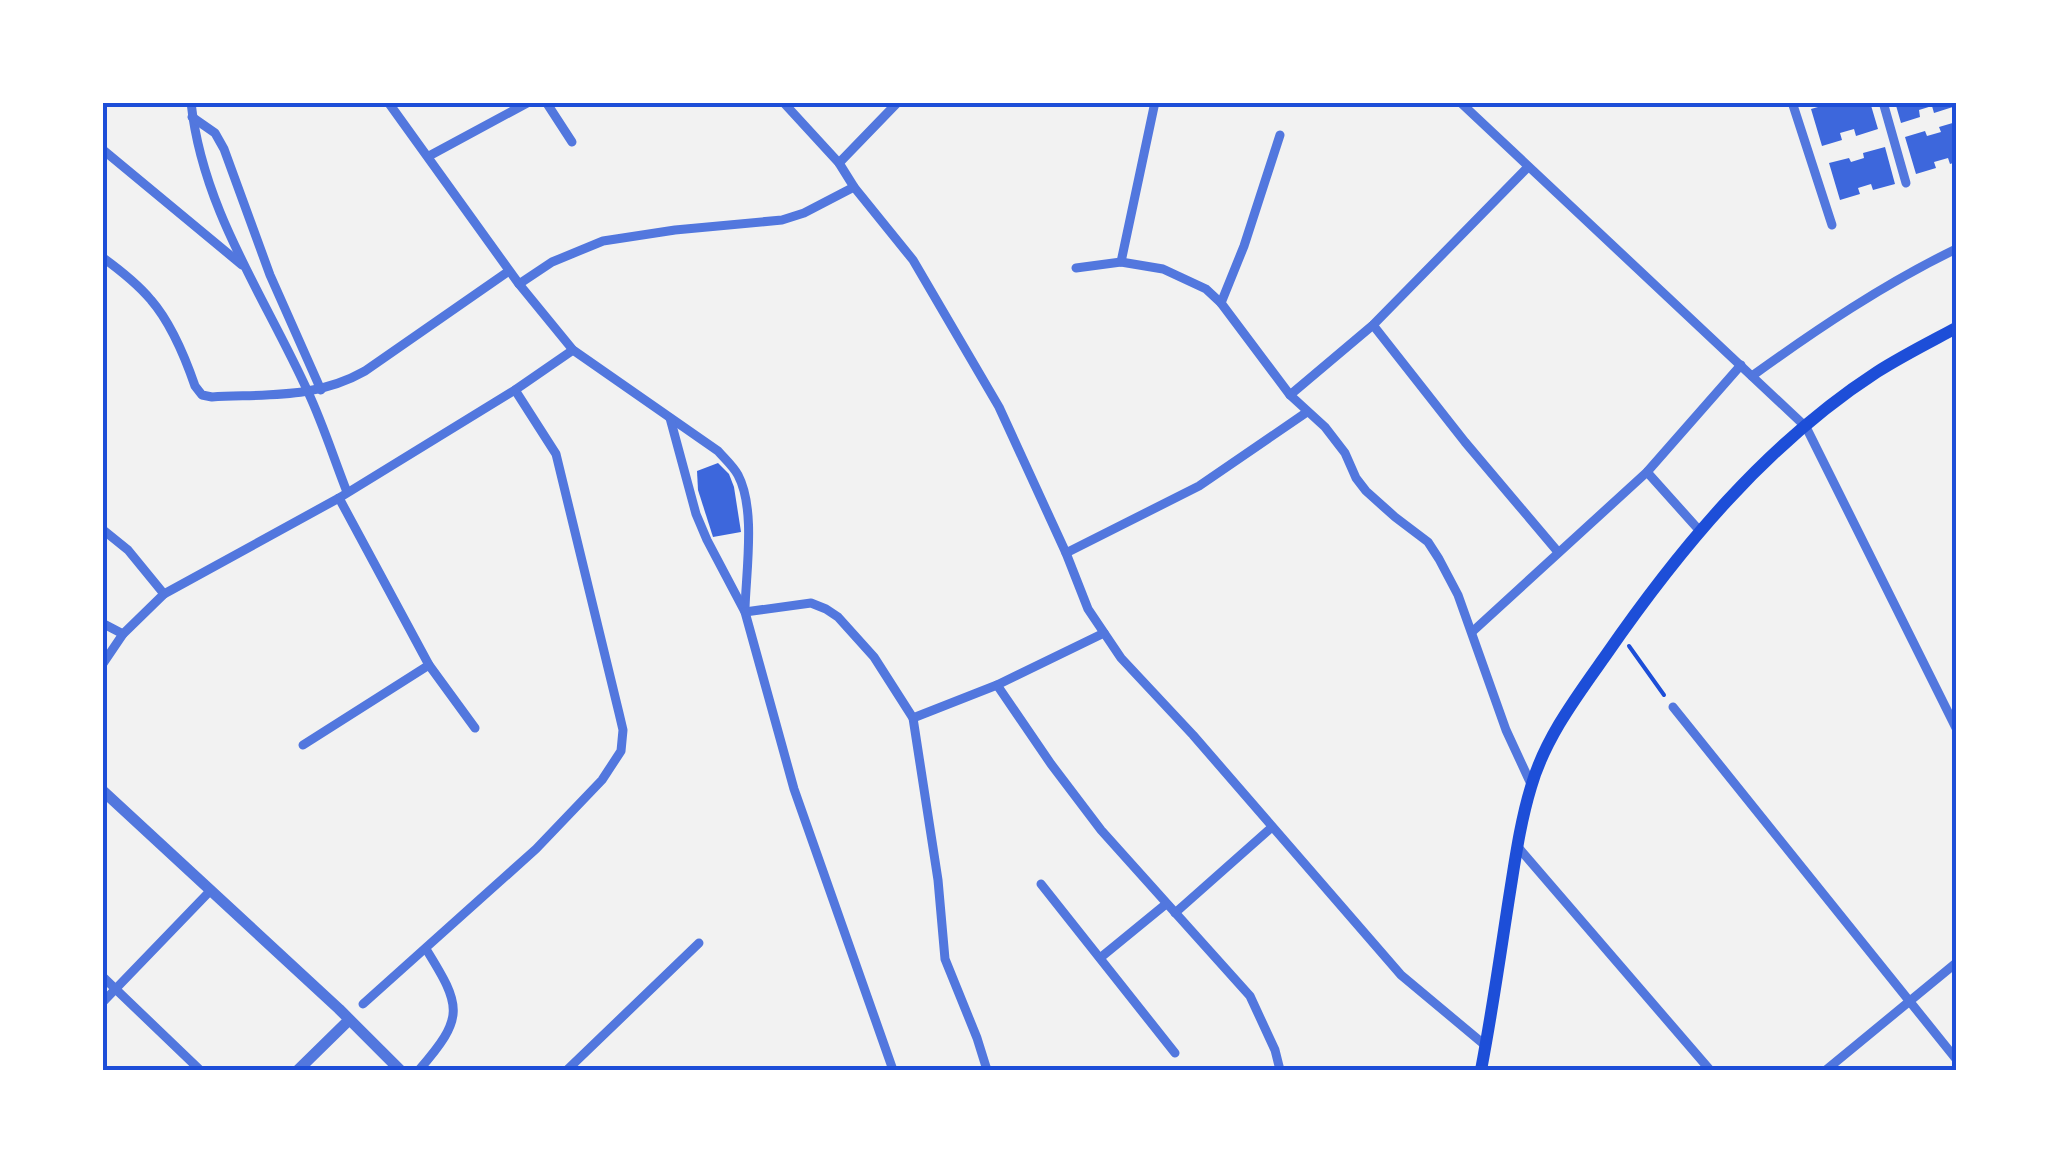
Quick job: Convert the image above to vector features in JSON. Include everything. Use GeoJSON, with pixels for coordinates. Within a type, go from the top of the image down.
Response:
{"type":"FeatureCollection","features":[{"type":"Feature","properties":{"kind":"main road"},"geometry":{"type":"LineString","coordinates":[[1481,1070],[1531,784],[1564,716],[1666,571],[1725,502],[1806,427],[1876,372],[1956,328]]}},
{"type":"Feature","properties":{"kind":"street"},"geometry":{"type":"LineString","coordinates":[[191,102],[210,191],[308,392],[343,495],[429,664],[475,728]]}},
{"type":"Feature","properties":{"kind":"street"},"geometry":{"type":"LineString","coordinates":[[388,102],[509,271],[573,350],[718,452],[733,467],[741,480],[748,524],[745,612]]}},
{"type":"Feature","properties":{"kind":"street"},"geometry":{"type":"LineString","coordinates":[[429,156],[529,102]]}},
{"type":"Feature","properties":{"kind":"street"},"geometry":{"type":"LineString","coordinates":[[546,102],[572,142]]}},
{"type":"Feature","properties":{"kind":"street"},"geometry":{"type":"LineString","coordinates":[[783,102],[914,260],[999,407],[1088,609],[1121,658],[1401,975],[1486,1046]]}},
{"type":"Feature","properties":{"kind":"street"},"geometry":{"type":"LineString","coordinates":[[838,164],[898,102]]}},
{"type":"Feature","properties":{"kind":"street"},"geometry":{"type":"LineString","coordinates":[[1121,262],[1156,102]]}},
{"type":"Feature","properties":{"kind":"street"},"geometry":{"type":"LineString","coordinates":[[1460,102],[1806,427],[1956,728]]}},
{"type":"Feature","properties":{"kind":"street"},"geometry":{"type":"LineString","coordinates":[[1792,102],[1832,226]]}},
{"type":"Feature","properties":{"kind":"street"},"geometry":{"type":"LineString","coordinates":[[1883,102],[1906,183]]}},
{"type":"Feature","properties":{"kind":"street"},"geometry":{"type":"LineString","coordinates":[[192,117],[215,133],[224,149],[270,275],[320,390]]}},
{"type":"Feature","properties":{"kind":"street"},"geometry":{"type":"LineString","coordinates":[[1221,303],[1280,135]]}},
{"type":"Feature","properties":{"kind":"street"},"geometry":{"type":"LineString","coordinates":[[102,149],[244,266]]}},
{"type":"Feature","properties":{"kind":"street"},"geometry":{"type":"LineString","coordinates":[[1290,395],[1373,326],[1528,166]]}},
{"type":"Feature","properties":{"kind":"street"},"geometry":{"type":"LineString","coordinates":[[519,284],[552,262],[603,241],[782,220],[854,187]]}},
{"type":"Feature","properties":{"kind":"street"},"geometry":{"type":"LineString","coordinates":[[1752,376],[1847,310],[1956,249]]}},
{"type":"Feature","properties":{"kind":"street"},"geometry":{"type":"LineString","coordinates":[[104,260],[152,300],[166,321],[195,386],[212,397],[308,392],[346,382],[509,271]]}},
{"type":"Feature","properties":{"kind":"street"},"geometry":{"type":"LineString","coordinates":[[1076,268],[1121,262],[1163,269],[1206,289],[1221,303],[1290,395],[1325,427],[1366,491],[1428,542],[1439,558],[1458,595],[1506,730],[1531,784]]}},
{"type":"Feature","properties":{"kind":"street"},"geometry":{"type":"LineString","coordinates":[[1373,326],[1558,552]]}},
{"type":"Feature","properties":{"kind":"street"},"geometry":{"type":"LineString","coordinates":[[102,664],[123,634],[164,594],[343,495],[573,350]]}},
{"type":"Feature","properties":{"kind":"street"},"geometry":{"type":"LineString","coordinates":[[1472,632],[1647,472],[1741,366]]}},
{"type":"Feature","properties":{"kind":"street"},"geometry":{"type":"LineString","coordinates":[[363,1004],[536,849],[602,780],[621,751],[622,730],[556,454],[515,390]]}},
{"type":"Feature","properties":{"kind":"street"},"geometry":{"type":"LineString","coordinates":[[1066,553],[1199,486],[1307,412]]}},
{"type":"Feature","properties":{"kind":"street"},"geometry":{"type":"LineString","coordinates":[[670,418],[696,514],[745,612],[794,789],[889,1069]]}},
{"type":"Feature","properties":{"kind":"street"},"geometry":{"type":"LineString","coordinates":[[1647,472],[1699,530]]}},
{"type":"Feature","properties":{"kind":"street"},"geometry":{"type":"LineString","coordinates":[[102,529],[128,550],[164,594]]}},
{"type":"Feature","properties":{"kind":"street"},"geometry":{"type":"LineString","coordinates":[[745,612],[811,603],[826,609],[874,657],[912,718],[938,880],[946,959],[987,1070]]}},
{"type":"Feature","properties":{"kind":"street"},"geometry":{"type":"LineString","coordinates":[[102,624],[123,634]]}},
{"type":"Feature","properties":{"kind":"street"},"geometry":{"type":"LineString","coordinates":[[912,718],[998,685],[1104,633]]}},
{"type":"Feature","properties":{"kind":"street"},"geometry":{"type":"LineString","coordinates":[[303,745],[429,664]]}},
{"type":"Feature","properties":{"kind":"street"},"geometry":{"type":"LineString","coordinates":[[998,685],[1101,830],[1250,996],[1280,1070]]}},
{"type":"Feature","properties":{"kind":"street"},"geometry":{"type":"LineString","coordinates":[[1673,707],[1956,1059]]}},
{"type":"Feature","properties":{"kind":"street"},"geometry":{"type":"LineString","coordinates":[[102,790],[400,1070]]}},
{"type":"Feature","properties":{"kind":"street"},"geometry":{"type":"LineString","coordinates":[[1175,914],[1272,827]]}},
{"type":"Feature","properties":{"kind":"street"},"geometry":{"type":"LineString","coordinates":[[1518,846],[1710,1070]]}},
{"type":"Feature","properties":{"kind":"street"},"geometry":{"type":"LineString","coordinates":[[1040,884],[1175,1052]]}},
{"type":"Feature","properties":{"kind":"street"},"geometry":{"type":"LineString","coordinates":[[102,1003],[211,890]]}},
{"type":"Feature","properties":{"kind":"street"},"geometry":{"type":"LineString","coordinates":[[1100,958],[1166,904]]}},
{"type":"Feature","properties":{"kind":"street"},"geometry":{"type":"LineString","coordinates":[[566,1070],[699,943]]}},
{"type":"Feature","properties":{"kind":"street"},"geometry":{"type":"LineString","coordinates":[[418,1070],[442,1043],[452,1018],[451,993],[426,949]]}},
{"type":"Feature","properties":{"kind":"street"},"geometry":{"type":"LineString","coordinates":[[1826,1070],[1956,963]]}},
{"type":"Feature","properties":{"kind":"street"},"geometry":{"type":"LineString","coordinates":[[102,976],[200,1070]]}},
{"type":"Feature","properties":{"kind":"street"},"geometry":{"type":"LineString","coordinates":[[298,1070],[348,1020]]}},
{"type":"Feature","properties":{"kind":"path"},"geometry":{"type":"LineString","coordinates":[[1620,634],[1673,707]]}},
{"type":"Feature","properties":{"kind":"building"},"geometry":{"type":"Polygon","coordinates":[[[1870,102],[1878,129],[1856,136],[1854,129],[1840,133],[1842,140],[1822,146],[1811,109],[1870,102]]]}},
{"type":"Feature","properties":{"kind":"building"},"geometry":{"type":"Polygon","coordinates":[[[1895,102],[1955,102],[1956,106],[1934,113],[1932,106],[1919,110],[1920,117],[1901,123],[1895,102]]]}},
{"type":"Feature","properties":{"kind":"building"},"geometry":{"type":"Polygon","coordinates":[[[1956,122],[1956,162],[1950,164],[1948,158],[1934,162],[1936,168],[1916,174],[1905,137],[1925,131],[1927,136],[1941,132],[1939,127],[1956,122]]]}},
{"type":"Feature","properties":{"kind":"building"},"geometry":{"type":"Polygon","coordinates":[[[1885,147],[1895,184],[1873,190],[1871,184],[1858,188],[1860,194],[1840,200],[1829,163],[1849,158],[1851,162],[1864,158],[1863,153],[1885,147]]]}},
{"type":"Feature","properties":{"kind":"building"},"geometry":{"type":"Polygon","coordinates":[[[718,463],[729,474],[734,487],[741,532],[713,537],[698,490],[697,471],[718,463]]]}}]}
